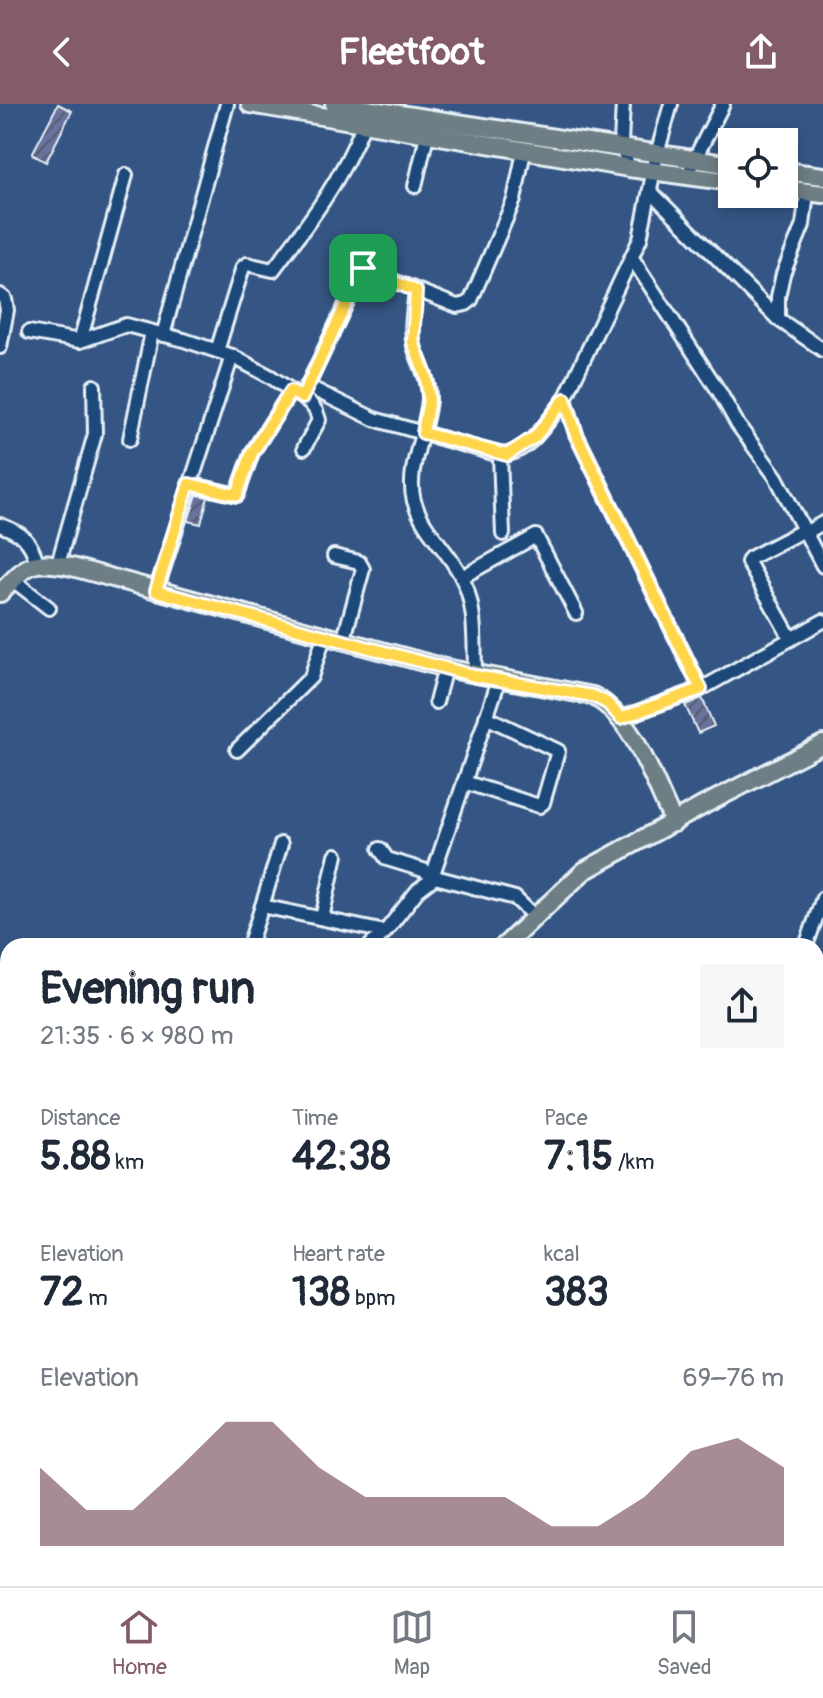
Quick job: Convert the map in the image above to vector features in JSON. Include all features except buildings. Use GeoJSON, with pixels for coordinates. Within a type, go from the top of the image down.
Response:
{"type":"FeatureCollection","features":[{"type":"Feature","properties":{"kind":"main road"},"geometry":{"type":"LineString","coordinates":[[250,104],[718,180]]}},
{"type":"Feature","properties":{"kind":"main road"},"geometry":{"type":"LineString","coordinates":[[334,104],[423,111],[718,163]]}},
{"type":"Feature","properties":{"kind":"main road"},"geometry":{"type":"LineString","coordinates":[[798,173],[823,176]]}},
{"type":"Feature","properties":{"kind":"main road"},"geometry":{"type":"LineString","coordinates":[[0,593],[30,564],[58,564],[475,676],[593,696],[607,703],[621,718],[674,823]]}},
{"type":"Feature","properties":{"kind":"main road"},"geometry":{"type":"LineString","coordinates":[[513,938],[584,871],[823,744]]}},
{"type":"Feature","properties":{"kind":"street"},"geometry":{"type":"LineString","coordinates":[[130,439],[157,333],[227,104]]}},
{"type":"Feature","properties":{"kind":"street"},"geometry":{"type":"LineString","coordinates":[[623,104],[623,148],[629,168]]}},
{"type":"Feature","properties":{"kind":"street"},"geometry":{"type":"LineString","coordinates":[[29,332],[80,341],[126,325],[232,356],[300,392],[374,419],[500,455],[518,450],[535,437],[565,399],[632,258],[640,239],[657,154],[671,104]]}},
{"type":"Feature","properties":{"kind":"street"},"geometry":{"type":"LineString","coordinates":[[686,176],[723,104]]}},
{"type":"Feature","properties":{"kind":"street"},"geometry":{"type":"LineString","coordinates":[[217,351],[243,267],[247,264],[273,270],[349,161],[364,123]]}},
{"type":"Feature","properties":{"kind":"street"},"geometry":{"type":"LineString","coordinates":[[415,186],[427,135]]}},
{"type":"Feature","properties":{"kind":"street"},"geometry":{"type":"LineString","coordinates":[[346,262],[457,306],[471,300],[514,200],[524,151]]}},
{"type":"Feature","properties":{"kind":"street"},"geometry":{"type":"LineString","coordinates":[[80,341],[126,175]]}},
{"type":"Feature","properties":{"kind":"street"},"geometry":{"type":"LineString","coordinates":[[651,192],[778,319],[823,350]]}},
{"type":"Feature","properties":{"kind":"street"},"geometry":{"type":"LineString","coordinates":[[778,319],[778,297],[783,274],[815,194]]}},
{"type":"Feature","properties":{"kind":"street"},"geometry":{"type":"LineString","coordinates":[[632,258],[738,425],[776,477],[823,566]]}},
{"type":"Feature","properties":{"kind":"street"},"geometry":{"type":"LineString","coordinates":[[189,484],[237,495],[252,453],[300,392],[363,268]]}},
{"type":"Feature","properties":{"kind":"street"},"geometry":{"type":"LineString","coordinates":[[416,291],[413,342],[426,377],[429,399],[413,480],[413,497],[419,516],[462,577],[471,608],[475,676]]}},
{"type":"Feature","properties":{"kind":"street"},"geometry":{"type":"LineString","coordinates":[[0,295],[5,299],[7,310],[0,347]]}},
{"type":"Feature","properties":{"kind":"street"},"geometry":{"type":"LineString","coordinates":[[156,591],[232,356]]}},
{"type":"Feature","properties":{"kind":"street"},"geometry":{"type":"LineString","coordinates":[[58,564],[95,434],[94,386]]}},
{"type":"Feature","properties":{"kind":"street"},"geometry":{"type":"LineString","coordinates":[[300,392],[316,411],[319,420],[304,448]]}},
{"type":"Feature","properties":{"kind":"street"},"geometry":{"type":"LineString","coordinates":[[565,399],[576,434],[701,689]]}},
{"type":"Feature","properties":{"kind":"street"},"geometry":{"type":"LineString","coordinates":[[500,455],[503,534]]}},
{"type":"Feature","properties":{"kind":"street"},"geometry":{"type":"LineString","coordinates":[[791,639],[748,562],[750,558],[823,523]]}},
{"type":"Feature","properties":{"kind":"street"},"geometry":{"type":"LineString","coordinates":[[0,525],[21,533],[34,550],[37,563]]}},
{"type":"Feature","properties":{"kind":"street"},"geometry":{"type":"LineString","coordinates":[[462,577],[536,536],[576,613]]}},
{"type":"Feature","properties":{"kind":"street"},"geometry":{"type":"LineString","coordinates":[[334,556],[359,562],[363,569],[343,642]]}},
{"type":"Feature","properties":{"kind":"street"},"geometry":{"type":"LineString","coordinates":[[13,580],[49,608]]}},
{"type":"Feature","properties":{"kind":"street"},"geometry":{"type":"LineString","coordinates":[[621,718],[701,689],[823,621]]}},
{"type":"Feature","properties":{"kind":"street"},"geometry":{"type":"LineString","coordinates":[[237,750],[311,677],[324,637]]}},
{"type":"Feature","properties":{"kind":"street"},"geometry":{"type":"LineString","coordinates":[[436,702],[445,668]]}},
{"type":"Feature","properties":{"kind":"street"},"geometry":{"type":"LineString","coordinates":[[435,877],[434,871],[499,680]]}},
{"type":"Feature","properties":{"kind":"street"},"geometry":{"type":"LineString","coordinates":[[464,782],[539,806],[543,803],[558,751],[486,717]]}},
{"type":"Feature","properties":{"kind":"street"},"geometry":{"type":"LineString","coordinates":[[252,938],[281,844]]}},
{"type":"Feature","properties":{"kind":"street"},"geometry":{"type":"LineString","coordinates":[[380,849],[387,859],[435,877],[515,898],[535,917]]}},
{"type":"Feature","properties":{"kind":"street"},"geometry":{"type":"LineString","coordinates":[[322,918],[336,855]]}},
{"type":"Feature","properties":{"kind":"street"},"geometry":{"type":"LineString","coordinates":[[379,938],[418,890],[435,877]]}},
{"type":"Feature","properties":{"kind":"street"},"geometry":{"type":"LineString","coordinates":[[809,938],[823,898]]}},
{"type":"Feature","properties":{"kind":"street"},"geometry":{"type":"LineString","coordinates":[[262,906],[385,932]]}},
{"type":"Feature","properties":{"kind":"route"},"geometry":{"type":"LineString","coordinates":[[363,268],[416,291],[413,342],[426,377],[429,399],[423,433],[507,455],[535,437],[565,399],[576,434],[701,689],[621,718],[607,703],[593,696],[475,676],[156,591],[189,484],[237,495],[252,453],[291,391],[302,398],[363,268]]}}]}
